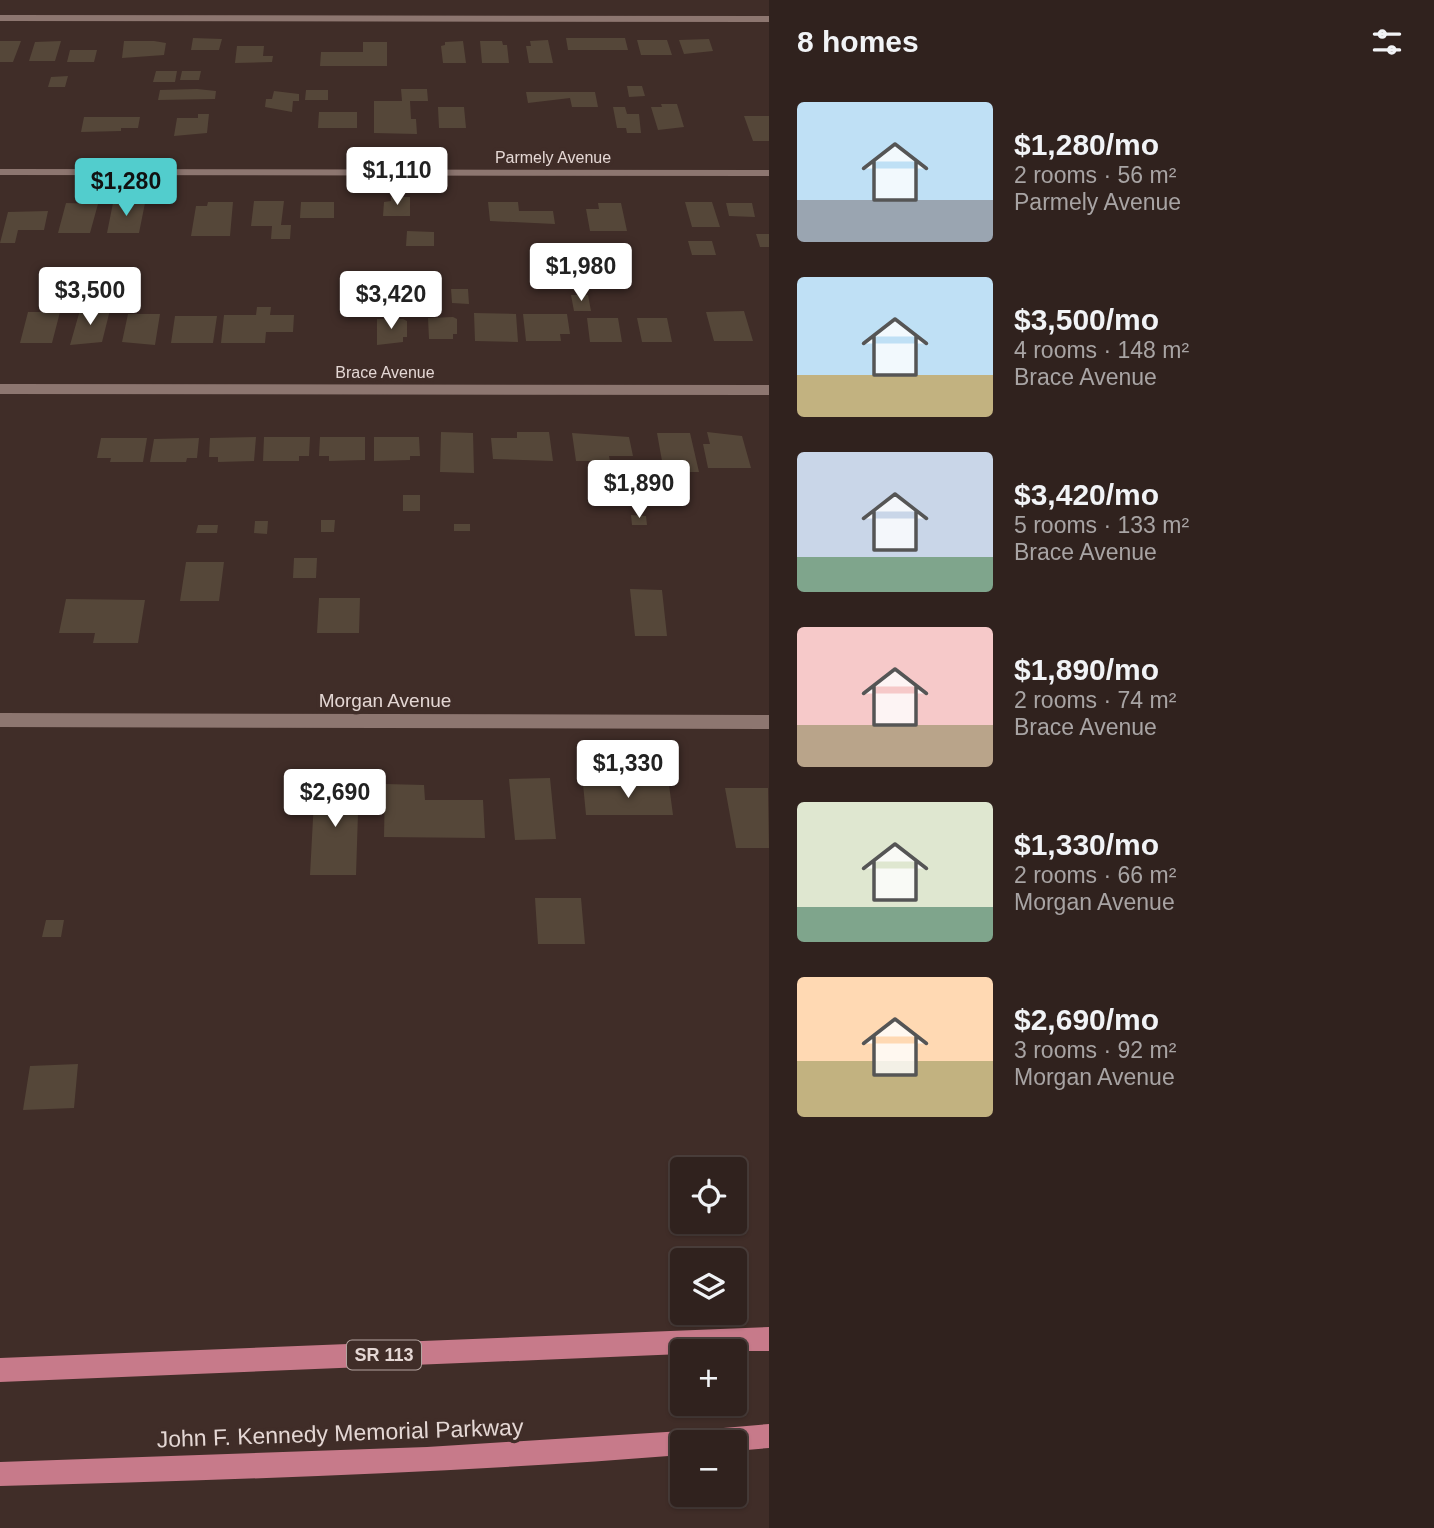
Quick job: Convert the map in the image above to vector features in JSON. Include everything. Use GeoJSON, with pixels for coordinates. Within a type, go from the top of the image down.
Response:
{"type":"FeatureCollection","features":[{"type":"Feature","properties":{"kind":"main road","name":"SR 113"},"geometry":{"type":"LineString","coordinates":[[0,1370],[769,1339]]}},
{"type":"Feature","properties":{"kind":"main road"},"geometry":{"type":"LineString","coordinates":[[747,1438],[769,1436]]}},
{"type":"Feature","properties":{"kind":"main road","name":"John F. Kennedy Memorial Parkway"},"geometry":{"type":"LineString","coordinates":[[0,1474],[335,1463],[670,1444]]}},
{"type":"Feature","properties":{"kind":"street"},"geometry":{"type":"LineString","coordinates":[[0,18],[769,19]]}},
{"type":"Feature","properties":{"kind":"street","name":"Parmely Avenue"},"geometry":{"type":"LineString","coordinates":[[0,172],[769,173]]}},
{"type":"Feature","properties":{"kind":"street","name":"Brace Avenue"},"geometry":{"type":"LineString","coordinates":[[0,389],[769,390]]}},
{"type":"Feature","properties":{"kind":"street","name":"Morgan Avenue"},"geometry":{"type":"LineString","coordinates":[[0,720],[769,722]]}},
{"type":"Feature","properties":{"kind":"building"},"geometry":{"type":"Polygon","coordinates":[[[193,38],[222,39],[219,50],[191,50],[193,38]]]}},
{"type":"Feature","properties":{"kind":"building"},"geometry":{"type":"Polygon","coordinates":[[[566,38],[625,38],[628,50],[568,50],[566,38]]]}},
{"type":"Feature","properties":{"kind":"building"},"geometry":{"type":"Polygon","coordinates":[[[709,39],[713,51],[684,54],[679,40],[709,39]]]}},
{"type":"Feature","properties":{"kind":"building"},"geometry":{"type":"Polygon","coordinates":[[[548,40],[553,63],[529,63],[526,46],[531,46],[530,41],[548,40]]]}},
{"type":"Feature","properties":{"kind":"building"},"geometry":{"type":"Polygon","coordinates":[[[637,40],[667,40],[672,55],[641,55],[637,40]]]}},
{"type":"Feature","properties":{"kind":"building"},"geometry":{"type":"Polygon","coordinates":[[[0,41],[21,41],[13,62],[0,62],[0,41]]]}},
{"type":"Feature","properties":{"kind":"building"},"geometry":{"type":"Polygon","coordinates":[[[61,41],[55,61],[29,61],[35,42],[61,41]]]}},
{"type":"Feature","properties":{"kind":"building"},"geometry":{"type":"Polygon","coordinates":[[[124,41],[166,43],[164,55],[122,58],[124,41]]]}},
{"type":"Feature","properties":{"kind":"building"},"geometry":{"type":"Polygon","coordinates":[[[463,41],[466,63],[443,63],[441,46],[445,45],[445,42],[463,41]]]}},
{"type":"Feature","properties":{"kind":"building"},"geometry":{"type":"Polygon","coordinates":[[[480,41],[502,41],[503,45],[507,45],[509,63],[482,63],[480,41]]]}},
{"type":"Feature","properties":{"kind":"building"},"geometry":{"type":"Polygon","coordinates":[[[363,42],[387,42],[387,66],[320,66],[321,52],[363,52],[363,42]]]}},
{"type":"Feature","properties":{"kind":"building"},"geometry":{"type":"Polygon","coordinates":[[[237,46],[264,46],[263,56],[273,56],[272,62],[235,63],[237,46]]]}},
{"type":"Feature","properties":{"kind":"building"},"geometry":{"type":"Polygon","coordinates":[[[70,50],[97,50],[94,62],[67,62],[70,50]]]}},
{"type":"Feature","properties":{"kind":"building"},"geometry":{"type":"Polygon","coordinates":[[[156,71],[177,71],[175,82],[153,82],[156,71]]]}},
{"type":"Feature","properties":{"kind":"building"},"geometry":{"type":"Polygon","coordinates":[[[182,71],[201,71],[199,80],[180,80],[182,71]]]}},
{"type":"Feature","properties":{"kind":"building"},"geometry":{"type":"Polygon","coordinates":[[[68,76],[65,87],[48,87],[51,77],[68,76]]]}},
{"type":"Feature","properties":{"kind":"building"},"geometry":{"type":"Polygon","coordinates":[[[627,86],[642,86],[645,96],[629,97],[627,86]]]}},
{"type":"Feature","properties":{"kind":"building"},"geometry":{"type":"Polygon","coordinates":[[[401,89],[427,89],[428,101],[410,101],[411,119],[416,119],[417,134],[374,133],[374,101],[402,101],[401,89]]]}},
{"type":"Feature","properties":{"kind":"building"},"geometry":{"type":"Polygon","coordinates":[[[160,90],[216,91],[215,99],[158,100],[160,90]]]}},
{"type":"Feature","properties":{"kind":"building"},"geometry":{"type":"Polygon","coordinates":[[[306,90],[328,90],[328,100],[305,100],[306,90]]]}},
{"type":"Feature","properties":{"kind":"building"},"geometry":{"type":"Polygon","coordinates":[[[274,91],[299,94],[299,101],[293,101],[292,112],[265,107],[266,99],[272,99],[274,91]]]}},
{"type":"Feature","properties":{"kind":"building"},"geometry":{"type":"Polygon","coordinates":[[[526,92],[595,92],[598,107],[572,107],[570,98],[528,103],[526,92]]]}},
{"type":"Feature","properties":{"kind":"building"},"geometry":{"type":"Polygon","coordinates":[[[661,104],[677,104],[684,127],[658,130],[651,107],[662,107],[661,104]]]}},
{"type":"Feature","properties":{"kind":"building"},"geometry":{"type":"Polygon","coordinates":[[[438,107],[464,107],[466,128],[439,128],[438,107]]]}},
{"type":"Feature","properties":{"kind":"building"},"geometry":{"type":"Polygon","coordinates":[[[613,107],[625,107],[627,114],[639,114],[641,133],[627,133],[626,128],[617,128],[613,107]]]}},
{"type":"Feature","properties":{"kind":"building"},"geometry":{"type":"Polygon","coordinates":[[[319,112],[357,112],[357,128],[318,128],[319,112]]]}},
{"type":"Feature","properties":{"kind":"building"},"geometry":{"type":"Polygon","coordinates":[[[198,114],[209,114],[207,133],[174,136],[177,118],[198,118],[198,114]]]}},
{"type":"Feature","properties":{"kind":"building"},"geometry":{"type":"Polygon","coordinates":[[[744,116],[769,116],[769,141],[753,141],[744,116]]]}},
{"type":"Feature","properties":{"kind":"building"},"geometry":{"type":"Polygon","coordinates":[[[84,117],[140,117],[138,128],[81,132],[84,117]]]}},
{"type":"Feature","properties":{"kind":"building"},"geometry":{"type":"Polygon","coordinates":[[[391,197],[410,197],[410,216],[383,216],[384,202],[391,201],[391,197]]]}},
{"type":"Feature","properties":{"kind":"building"},"geometry":{"type":"Polygon","coordinates":[[[254,201],[284,201],[281,225],[291,225],[290,239],[271,239],[272,226],[251,226],[254,201]]]}},
{"type":"Feature","properties":{"kind":"building"},"geometry":{"type":"Polygon","coordinates":[[[208,202],[233,202],[230,236],[191,236],[196,206],[207,206],[208,202]]]}},
{"type":"Feature","properties":{"kind":"building"},"geometry":{"type":"Polygon","coordinates":[[[301,202],[334,202],[334,218],[300,218],[301,202]]]}},
{"type":"Feature","properties":{"kind":"building"},"geometry":{"type":"Polygon","coordinates":[[[488,202],[518,202],[519,211],[553,211],[555,224],[490,221],[488,202]]]}},
{"type":"Feature","properties":{"kind":"building"},"geometry":{"type":"Polygon","coordinates":[[[685,202],[712,202],[720,227],[692,227],[685,202]]]}},
{"type":"Feature","properties":{"kind":"building"},"geometry":{"type":"Polygon","coordinates":[[[66,203],[98,204],[90,233],[58,233],[66,203]]]}},
{"type":"Feature","properties":{"kind":"building"},"geometry":{"type":"Polygon","coordinates":[[[113,203],[145,203],[139,233],[107,233],[113,203]]]}},
{"type":"Feature","properties":{"kind":"building"},"geometry":{"type":"Polygon","coordinates":[[[598,203],[621,203],[627,231],[590,231],[586,209],[599,209],[598,203]]]}},
{"type":"Feature","properties":{"kind":"building"},"geometry":{"type":"Polygon","coordinates":[[[726,203],[752,203],[755,217],[729,216],[726,203]]]}},
{"type":"Feature","properties":{"kind":"building"},"geometry":{"type":"Polygon","coordinates":[[[48,211],[44,230],[18,230],[15,243],[0,243],[8,212],[48,211]]]}},
{"type":"Feature","properties":{"kind":"building"},"geometry":{"type":"Polygon","coordinates":[[[407,231],[434,232],[434,246],[406,246],[407,231]]]}},
{"type":"Feature","properties":{"kind":"building"},"geometry":{"type":"Polygon","coordinates":[[[756,234],[769,234],[769,247],[760,247],[756,234]]]}},
{"type":"Feature","properties":{"kind":"building"},"geometry":{"type":"Polygon","coordinates":[[[688,241],[712,241],[716,255],[692,255],[688,241]]]}},
{"type":"Feature","properties":{"kind":"building"},"geometry":{"type":"Polygon","coordinates":[[[451,289],[468,289],[469,304],[452,303],[451,289]]]}},
{"type":"Feature","properties":{"kind":"building"},"geometry":{"type":"Polygon","coordinates":[[[402,291],[418,291],[419,306],[403,306],[402,291]]]}},
{"type":"Feature","properties":{"kind":"building"},"geometry":{"type":"Polygon","coordinates":[[[571,295],[588,295],[591,311],[574,311],[571,295]]]}},
{"type":"Feature","properties":{"kind":"building"},"geometry":{"type":"Polygon","coordinates":[[[257,307],[271,307],[270,315],[294,315],[293,332],[266,332],[265,343],[221,343],[224,315],[256,315],[257,307]]]}},
{"type":"Feature","properties":{"kind":"building"},"geometry":{"type":"Polygon","coordinates":[[[80,310],[110,310],[102,342],[70,345],[80,310]]]}},
{"type":"Feature","properties":{"kind":"building"},"geometry":{"type":"Polygon","coordinates":[[[744,311],[753,341],[714,341],[706,312],[744,311]]]}},
{"type":"Feature","properties":{"kind":"building"},"geometry":{"type":"Polygon","coordinates":[[[28,312],[60,312],[52,343],[20,343],[28,312]]]}},
{"type":"Feature","properties":{"kind":"building"},"geometry":{"type":"Polygon","coordinates":[[[474,313],[516,314],[518,342],[475,341],[474,313]]]}},
{"type":"Feature","properties":{"kind":"building"},"geometry":{"type":"Polygon","coordinates":[[[128,314],[160,314],[155,345],[122,342],[128,314]]]}},
{"type":"Feature","properties":{"kind":"building"},"geometry":{"type":"Polygon","coordinates":[[[523,314],[567,314],[570,334],[560,334],[561,341],[526,341],[523,314]]]}},
{"type":"Feature","properties":{"kind":"building"},"geometry":{"type":"Polygon","coordinates":[[[175,316],[217,316],[213,343],[171,343],[175,316]]]}},
{"type":"Feature","properties":{"kind":"building"},"geometry":{"type":"Polygon","coordinates":[[[428,318],[457,319],[457,334],[453,334],[453,339],[429,339],[428,318]]]}},
{"type":"Feature","properties":{"kind":"building"},"geometry":{"type":"Polygon","coordinates":[[[587,318],[618,318],[622,342],[590,342],[587,318]]]}},
{"type":"Feature","properties":{"kind":"building"},"geometry":{"type":"Polygon","coordinates":[[[637,318],[667,318],[672,342],[642,342],[637,318]]]}},
{"type":"Feature","properties":{"kind":"building"},"geometry":{"type":"Polygon","coordinates":[[[377,319],[407,321],[407,337],[403,337],[403,342],[377,345],[377,319]]]}},
{"type":"Feature","properties":{"kind":"building"},"geometry":{"type":"Polygon","coordinates":[[[441,432],[473,433],[474,473],[440,472],[441,432]]]}},
{"type":"Feature","properties":{"kind":"building"},"geometry":{"type":"Polygon","coordinates":[[[517,432],[549,432],[553,461],[493,459],[491,438],[517,438],[517,432]]]}},
{"type":"Feature","properties":{"kind":"building"},"geometry":{"type":"Polygon","coordinates":[[[707,432],[742,436],[751,468],[708,468],[703,444],[710,444],[707,432]]]}},
{"type":"Feature","properties":{"kind":"building"},"geometry":{"type":"Polygon","coordinates":[[[572,433],[629,437],[633,456],[609,456],[610,461],[576,461],[572,433]]]}},
{"type":"Feature","properties":{"kind":"building"},"geometry":{"type":"Polygon","coordinates":[[[657,433],[690,433],[699,472],[664,472],[657,433]]]}},
{"type":"Feature","properties":{"kind":"building"},"geometry":{"type":"Polygon","coordinates":[[[256,437],[254,461],[218,462],[218,457],[209,457],[210,438],[256,437]]]}},
{"type":"Feature","properties":{"kind":"building"},"geometry":{"type":"Polygon","coordinates":[[[264,437],[310,437],[309,456],[299,456],[299,461],[263,461],[264,437]]]}},
{"type":"Feature","properties":{"kind":"building"},"geometry":{"type":"Polygon","coordinates":[[[320,437],[365,437],[365,460],[329,461],[329,456],[319,456],[320,437]]]}},
{"type":"Feature","properties":{"kind":"building"},"geometry":{"type":"Polygon","coordinates":[[[374,437],[419,437],[420,456],[410,456],[410,460],[374,461],[374,437]]]}},
{"type":"Feature","properties":{"kind":"building"},"geometry":{"type":"Polygon","coordinates":[[[101,438],[147,438],[143,462],[110,462],[111,458],[97,458],[101,438]]]}},
{"type":"Feature","properties":{"kind":"building"},"geometry":{"type":"Polygon","coordinates":[[[199,438],[197,458],[187,458],[186,462],[150,462],[154,439],[199,438]]]}},
{"type":"Feature","properties":{"kind":"building"},"geometry":{"type":"Polygon","coordinates":[[[403,495],[420,495],[420,511],[403,511],[403,495]]]}},
{"type":"Feature","properties":{"kind":"building"},"geometry":{"type":"Polygon","coordinates":[[[631,515],[646,516],[647,525],[632,525],[631,515]]]}},
{"type":"Feature","properties":{"kind":"building"},"geometry":{"type":"Polygon","coordinates":[[[321,520],[335,520],[334,532],[321,532],[321,520]]]}},
{"type":"Feature","properties":{"kind":"building"},"geometry":{"type":"Polygon","coordinates":[[[255,521],[268,521],[267,534],[254,533],[255,521]]]}},
{"type":"Feature","properties":{"kind":"building"},"geometry":{"type":"Polygon","coordinates":[[[454,524],[470,524],[470,531],[454,531],[454,524]]]}},
{"type":"Feature","properties":{"kind":"building"},"geometry":{"type":"Polygon","coordinates":[[[198,525],[218,525],[217,533],[196,533],[198,525]]]}},
{"type":"Feature","properties":{"kind":"building"},"geometry":{"type":"Polygon","coordinates":[[[294,558],[317,558],[316,578],[293,578],[294,558]]]}},
{"type":"Feature","properties":{"kind":"building"},"geometry":{"type":"Polygon","coordinates":[[[186,562],[224,562],[219,601],[180,601],[186,562]]]}},
{"type":"Feature","properties":{"kind":"building"},"geometry":{"type":"Polygon","coordinates":[[[630,589],[662,590],[667,636],[635,636],[630,589]]]}},
{"type":"Feature","properties":{"kind":"building"},"geometry":{"type":"Polygon","coordinates":[[[319,598],[360,598],[359,633],[317,633],[319,598]]]}},
{"type":"Feature","properties":{"kind":"building"},"geometry":{"type":"Polygon","coordinates":[[[66,599],[145,600],[138,643],[93,643],[95,633],[59,633],[66,599]]]}},
{"type":"Feature","properties":{"kind":"building"},"geometry":{"type":"Polygon","coordinates":[[[550,778],[556,839],[515,840],[509,779],[550,778]]]}},
{"type":"Feature","properties":{"kind":"building"},"geometry":{"type":"Polygon","coordinates":[[[315,781],[359,782],[356,875],[310,875],[315,781]]]}},
{"type":"Feature","properties":{"kind":"building"},"geometry":{"type":"Polygon","coordinates":[[[385,784],[424,785],[425,800],[483,800],[485,838],[384,837],[385,784]]]}},
{"type":"Feature","properties":{"kind":"building"},"geometry":{"type":"Polygon","coordinates":[[[583,784],[669,785],[673,815],[586,815],[583,784]]]}},
{"type":"Feature","properties":{"kind":"building"},"geometry":{"type":"Polygon","coordinates":[[[725,788],[768,788],[769,848],[736,848],[725,788]]]}},
{"type":"Feature","properties":{"kind":"building"},"geometry":{"type":"Polygon","coordinates":[[[535,898],[581,898],[585,944],[538,944],[535,898]]]}},
{"type":"Feature","properties":{"kind":"building"},"geometry":{"type":"Polygon","coordinates":[[[46,920],[64,920],[61,937],[42,937],[46,920]]]}},
{"type":"Feature","properties":{"kind":"building"},"geometry":{"type":"Polygon","coordinates":[[[78,1064],[74,1108],[23,1110],[30,1066],[78,1064]]]}}]}
